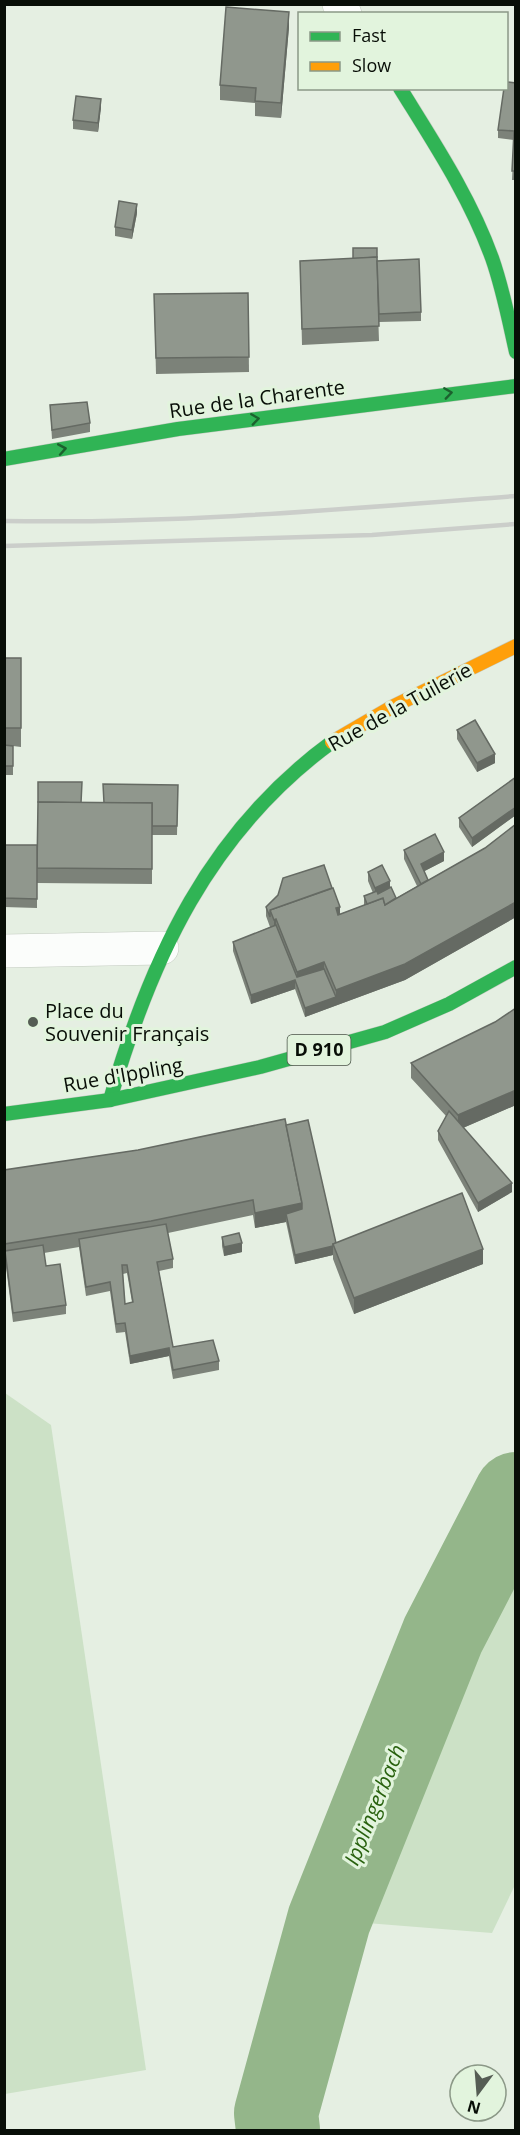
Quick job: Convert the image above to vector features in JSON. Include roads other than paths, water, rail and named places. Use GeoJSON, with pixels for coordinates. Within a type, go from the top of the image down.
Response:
{"type":"FeatureCollection","features":[{"type":"Feature","properties":{"kind":"street"},"geometry":{"type":"LineString","coordinates":[[401,90],[458,184],[487,246],[505,299],[516,352]]}},
{"type":"Feature","properties":{"kind":"street","name":"Rue de la Charente"},"geometry":{"type":"LineString","coordinates":[[4,459],[178,429],[516,386]]}},
{"type":"Feature","properties":{"kind":"street","name":"Rue de la Tuilerie"},"geometry":{"type":"LineString","coordinates":[[110,1100],[141,997],[162,948],[215,858],[249,816],[293,774],[331,744],[396,705],[516,646]]}},
{"type":"Feature","properties":{"kind":"street"},"geometry":{"type":"LineString","coordinates":[[4,951],[162,948]]}},
{"type":"Feature","properties":{"kind":"street","name":"Rue d'Ippling"},"geometry":{"type":"LineString","coordinates":[[4,1113],[110,1100],[260,1067],[385,1032],[449,1004],[516,967]]}},
{"type":"Feature","properties":{"kind":"waterway","name":"Ipplingerbach"},"geometry":{"type":"LineString","coordinates":[[278,2130],[276,2113],[329,1920],[443,1635],[516,1494]]}},
{"type":"Feature","properties":{"kind":"railway"},"geometry":{"type":"LineString","coordinates":[[4,521],[196,518],[516,496]]}},
{"type":"Feature","properties":{"kind":"railway"},"geometry":{"type":"LineString","coordinates":[[4,546],[372,535],[516,524]]}},
{"type":"Feature","properties":{"kind":"place","name":"Place du Souvenir Français"},"geometry":{"type":"Point","coordinates":[33,1022]}}]}
